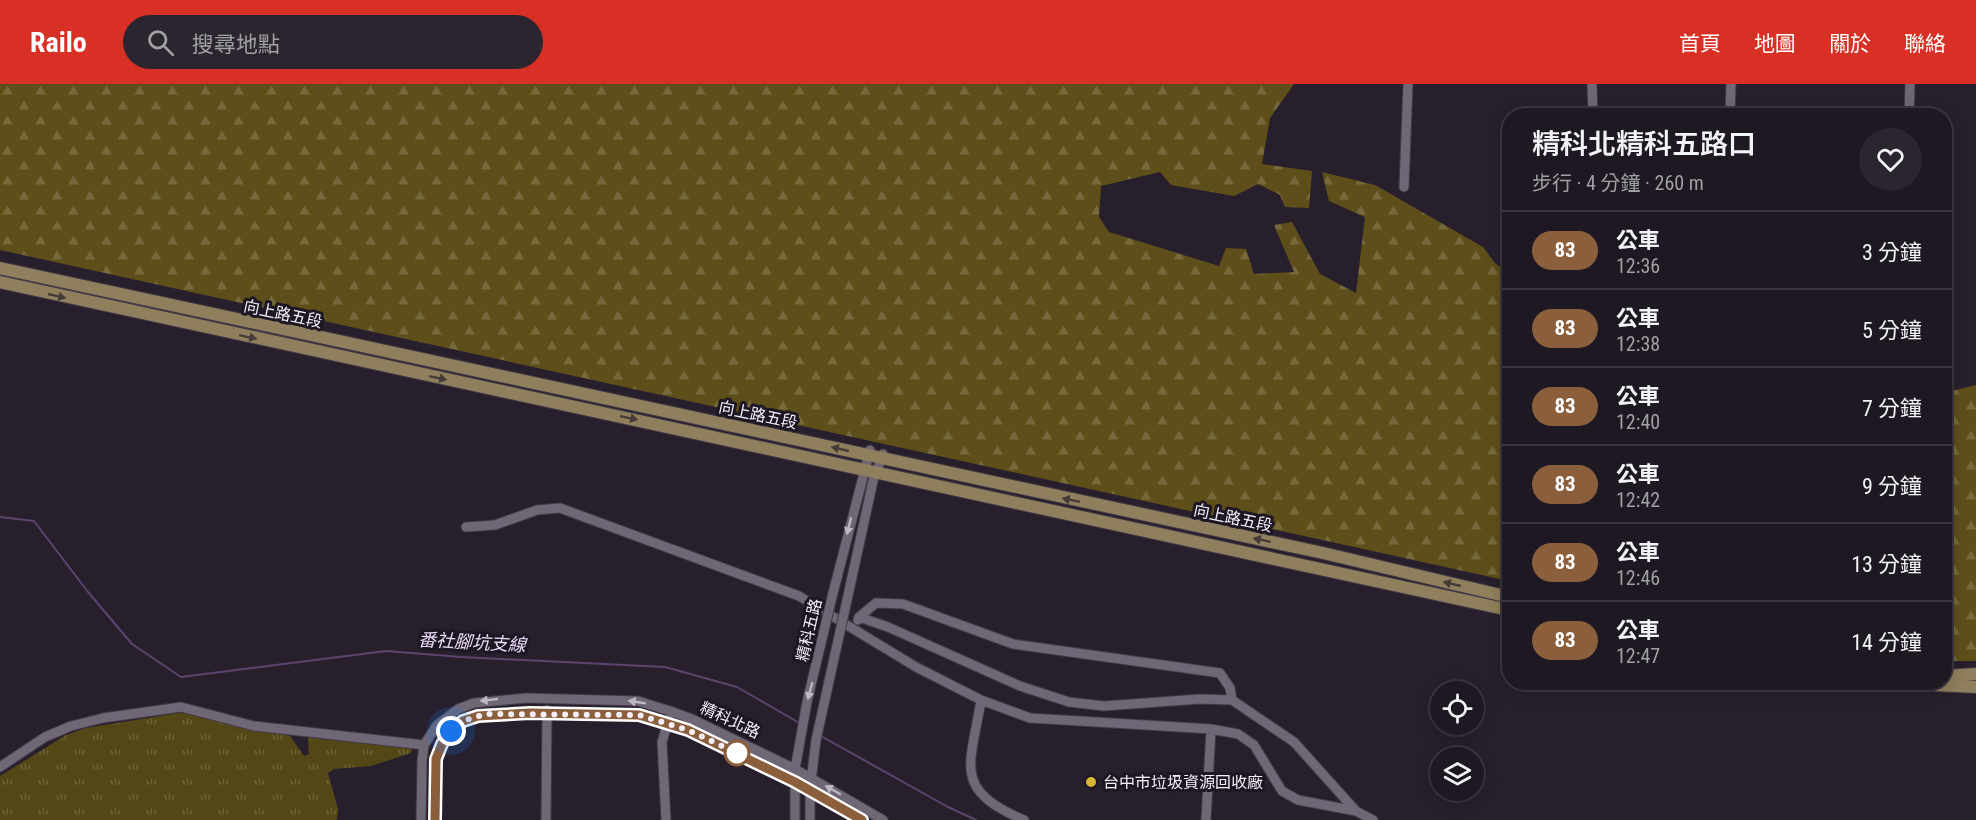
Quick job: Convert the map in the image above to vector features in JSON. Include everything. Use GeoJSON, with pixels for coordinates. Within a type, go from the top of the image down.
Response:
{"type":"FeatureCollection","features":[{"type":"Feature","properties":{"kind":"main road","name":"向上路五段"},"geometry":{"type":"LineString","coordinates":[[0,268],[869,453],[1502,595]]}},
{"type":"Feature","properties":{"kind":"main road","name":"向上路五段"},"geometry":{"type":"LineString","coordinates":[[0,282],[1502,608]]}},
{"type":"Feature","properties":{"kind":"main road"},"geometry":{"type":"LineString","coordinates":[[1952,676],[1976,674]]}},
{"type":"Feature","properties":{"kind":"main road"},"geometry":{"type":"LineString","coordinates":[[1952,686],[1976,687]]}},
{"type":"Feature","properties":{"kind":"street"},"geometry":{"type":"LineString","coordinates":[[1404,187],[1408,84]]}},
{"type":"Feature","properties":{"kind":"street"},"geometry":{"type":"LineString","coordinates":[[1592,84],[1593,108]]}},
{"type":"Feature","properties":{"kind":"street"},"geometry":{"type":"LineString","coordinates":[[1730,108],[1731,84]]}},
{"type":"Feature","properties":{"kind":"street"},"geometry":{"type":"LineString","coordinates":[[1910,108],[1911,84]]}},
{"type":"Feature","properties":{"kind":"street","name":"精科五路"},"geometry":{"type":"LineString","coordinates":[[810,820],[810,790],[816,740],[849,591],[869,471],[869,453]]}},
{"type":"Feature","properties":{"kind":"street","name":"精科五路"},"geometry":{"type":"LineString","coordinates":[[795,820],[795,769],[807,702],[833,593],[869,471],[882,456]]}},
{"type":"Feature","properties":{"kind":"street"},"geometry":{"type":"LineString","coordinates":[[466,527],[495,525],[537,510],[560,508],[799,596],[916,667],[981,700],[1030,718],[1211,729],[1238,735],[1254,746],[1282,790],[1298,800],[1356,811],[1373,820]]}},
{"type":"Feature","properties":{"kind":"street"},"geometry":{"type":"LineString","coordinates":[[856,632],[859,617],[876,603],[903,604],[1013,644],[1220,673],[1230,688],[1232,700]]}},
{"type":"Feature","properties":{"kind":"street"},"geometry":{"type":"LineString","coordinates":[[859,617],[888,627],[1020,686],[1069,702],[1104,706],[1200,699],[1232,700],[1294,742],[1356,811]]}},
{"type":"Feature","properties":{"kind":"street"},"geometry":{"type":"LineString","coordinates":[[546,820],[548,699]]}},
{"type":"Feature","properties":{"kind":"street","name":"精科北路"},"geometry":{"type":"LineString","coordinates":[[424,745],[443,719],[465,705],[490,700],[638,701],[670,711],[812,777],[883,820]]}},
{"type":"Feature","properties":{"kind":"street"},"geometry":{"type":"LineString","coordinates":[[981,700],[971,752],[972,780],[983,798],[1002,811],[1024,820]]}},
{"type":"Feature","properties":{"kind":"street"},"geometry":{"type":"LineString","coordinates":[[0,767],[45,737],[71,726],[103,718],[181,707],[254,726],[424,745],[421,820]]}},
{"type":"Feature","properties":{"kind":"street"},"geometry":{"type":"LineString","coordinates":[[666,820],[662,742],[670,711]]}},
{"type":"Feature","properties":{"kind":"street","name":"精科北路"},"geometry":{"type":"LineString","coordinates":[[435,820],[436,759],[451,731],[463,721],[486,714],[547,713],[639,715],[688,730],[795,782],[862,820]]}},
{"type":"Feature","properties":{"kind":"street"},"geometry":{"type":"LineString","coordinates":[[1206,820],[1211,729]]}},
{"type":"Feature","properties":{"kind":"green space"},"geometry":{"type":"Polygon","coordinates":[[[0,84],[1294,84],[1270,118],[1262,164],[1312,171],[1309,208],[1285,207],[1280,195],[1258,184],[1234,196],[1171,185],[1160,172],[1101,186],[1099,217],[1109,232],[1219,266],[1226,248],[1246,249],[1254,274],[1294,272],[1274,225],[1292,222],[1320,274],[1356,293],[1365,217],[1329,201],[1322,172],[1375,185],[1483,247],[1502,268],[1502,579],[0,250],[0,84]]]}},
{"type":"Feature","properties":{"kind":"green space"},"geometry":{"type":"Polygon","coordinates":[[[1976,385],[1976,661],[1952,661],[1952,391],[1976,385]]]}},
{"type":"Feature","properties":{"kind":"green space"},"geometry":{"type":"Polygon","coordinates":[[[185,712],[290,736],[304,756],[309,754],[308,738],[413,746],[411,753],[371,766],[334,769],[328,773],[338,809],[337,820],[0,820],[0,776],[66,735],[86,728],[185,712]]]}},
{"type":"Feature","properties":{"kind":"waterway","name":"番社腳坑支線"},"geometry":{"type":"LineString","coordinates":[[0,517],[34,521],[88,592],[132,644],[181,677],[386,651],[665,667],[737,687],[801,724]]}},
{"type":"Feature","properties":{"kind":"waterway","name":"番社腳坑支線"},"geometry":{"type":"LineString","coordinates":[[819,735],[948,807],[976,820]]}},
{"type":"Feature","properties":{"kind":"bus line","name":"83"},"geometry":{"type":"LineString","coordinates":[[435,820],[436,759],[438,751],[451,731],[463,721],[486,714],[530,713],[639,715],[688,730],[795,782],[862,820]]}},
{"type":"Feature","properties":{"kind":"place","name":"台中市垃圾資源回收廠"},"geometry":{"type":"Point","coordinates":[1091,782]}},
{"type":"Feature","properties":{"kind":"route"},"geometry":{"type":"LineString","coordinates":[[451,731],[463,721],[486,714],[639,715],[688,730],[737,753]]}}]}
